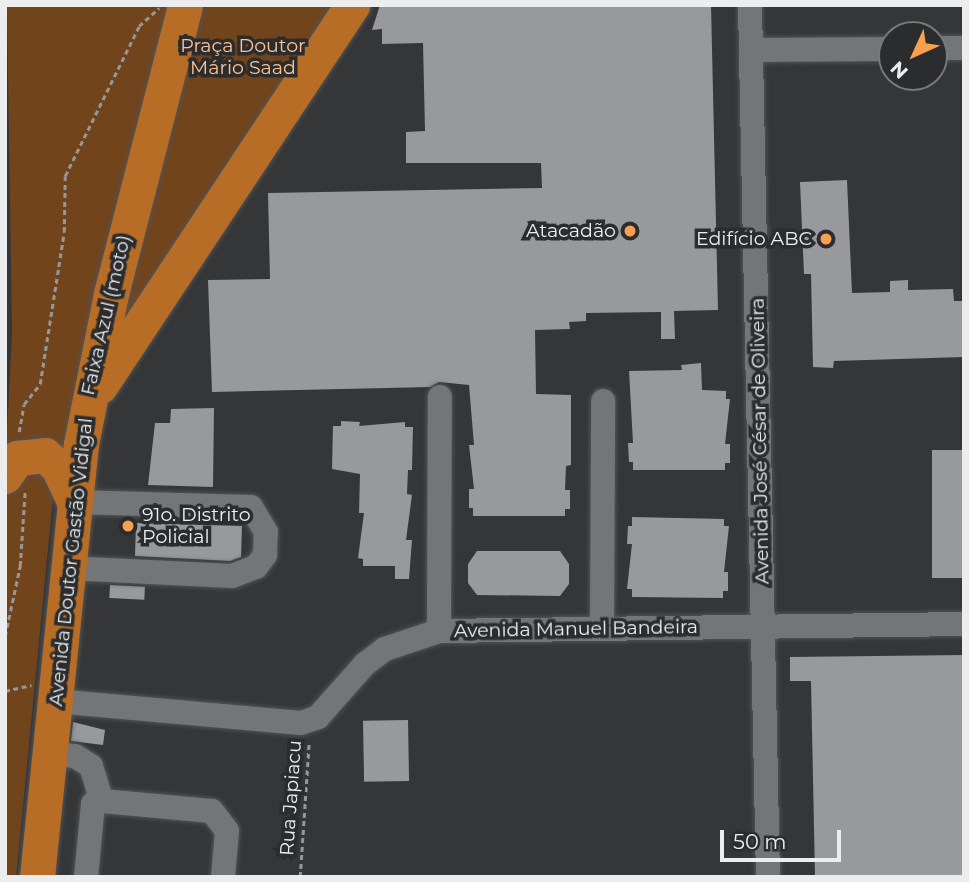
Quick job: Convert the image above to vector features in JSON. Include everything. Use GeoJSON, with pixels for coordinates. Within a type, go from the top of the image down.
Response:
{"type":"FeatureCollection","features":[{"type":"Feature","properties":{"kind":"highway","name":"Avenida Doutor Gastão Vidigal"},"geometry":{"type":"LineString","coordinates":[[34,877],[55,701],[72,498],[89,404],[185,5]]}},
{"type":"Feature","properties":{"kind":"highway"},"geometry":{"type":"LineString","coordinates":[[89,404],[352,5]]}},
{"type":"Feature","properties":{"kind":"highway"},"geometry":{"type":"LineString","coordinates":[[11,467],[36,453],[52,459],[72,498]]}},
{"type":"Feature","properties":{"kind":"street","name":"Avenida José César de Oliveira"},"geometry":{"type":"LineString","coordinates":[[750,5],[761,372],[762,627],[768,877]]}},
{"type":"Feature","properties":{"kind":"street"},"geometry":{"type":"LineString","coordinates":[[948,48],[960,48]]}},
{"type":"Feature","properties":{"kind":"street"},"geometry":{"type":"LineString","coordinates":[[751,50],[878,49]]}},
{"type":"Feature","properties":{"kind":"street","name":"Faixa Azul (moto)"},"geometry":{"type":"LineString","coordinates":[[34,877],[72,498],[96,343],[143,173]]}},
{"type":"Feature","properties":{"kind":"street"},"geometry":{"type":"LineString","coordinates":[[439,631],[440,397]]}},
{"type":"Feature","properties":{"kind":"street"},"geometry":{"type":"LineString","coordinates":[[602,628],[603,401]]}},
{"type":"Feature","properties":{"kind":"street"},"geometry":{"type":"LineString","coordinates":[[67,568],[232,576],[256,567],[265,555],[266,532],[251,507],[72,498]]}},
{"type":"Feature","properties":{"kind":"street","name":"Avenida Manuel Bandeira"},"geometry":{"type":"LineString","coordinates":[[310,722],[385,649],[439,631],[964,624]]}},
{"type":"Feature","properties":{"kind":"street"},"geometry":{"type":"LineString","coordinates":[[55,701],[310,722]]}},
{"type":"Feature","properties":{"kind":"street"},"geometry":{"type":"LineString","coordinates":[[49,753],[75,756],[92,766],[102,800]]}},
{"type":"Feature","properties":{"kind":"street"},"geometry":{"type":"LineString","coordinates":[[86,877],[93,804],[102,800],[212,811],[227,831],[223,877]]}},
{"type":"Feature","properties":{"kind":"path"},"geometry":{"type":"LineString","coordinates":[[5,636],[20,566],[26,494],[11,467],[24,404],[40,384],[64,232],[65,176],[139,26],[149,13],[165,5]]}},
{"type":"Feature","properties":{"kind":"path","name":"Rua Japiacu"},"geometry":{"type":"LineString","coordinates":[[300,877],[310,722]]}},
{"type":"Feature","properties":{"kind":"green space"},"geometry":{"type":"Polygon","coordinates":[[[7,5],[170,5],[69,450],[6,451],[12,333],[7,5]]]}},
{"type":"Feature","properties":{"kind":"green space","name":"Praça Doutor Mário Saad"},"geometry":{"type":"Polygon","coordinates":[[[208,5],[336,5],[122,333],[114,329],[202,12],[208,5]]]}},
{"type":"Feature","properties":{"kind":"green space"},"geometry":{"type":"Polygon","coordinates":[[[33,464],[54,487],[16,877],[5,877],[5,506],[9,488],[33,464]]]}},
{"type":"Feature","properties":{"kind":"building"},"geometry":{"type":"Polygon","coordinates":[[[380,5],[711,5],[718,310],[674,311],[675,339],[661,339],[661,312],[586,313],[586,321],[569,322],[570,329],[535,330],[536,394],[571,395],[571,465],[566,466],[565,490],[570,490],[570,509],[565,509],[565,516],[473,516],[473,508],[469,508],[469,489],[474,489],[469,445],[474,445],[469,385],[439,382],[430,387],[212,392],[208,280],[270,279],[268,193],[542,188],[541,163],[406,163],[406,132],[425,131],[423,43],[382,44],[382,29],[372,30],[380,5]]]}},
{"type":"Feature","properties":{"kind":"building"},"geometry":{"type":"Polygon","coordinates":[[[847,180],[852,293],[890,292],[890,281],[908,280],[908,290],[953,289],[954,301],[963,301],[964,357],[834,361],[833,368],[813,367],[811,274],[804,274],[800,182],[847,180]]]}},
{"type":"Feature","properties":{"kind":"building"},"geometry":{"type":"Polygon","coordinates":[[[701,363],[702,390],[726,391],[726,399],[730,399],[725,444],[730,444],[730,463],[725,463],[725,470],[633,470],[633,462],[629,462],[628,443],[633,443],[629,371],[682,370],[681,365],[701,363]]]}},
{"type":"Feature","properties":{"kind":"building"},"geometry":{"type":"Polygon","coordinates":[[[214,408],[213,487],[148,485],[155,423],[170,423],[171,409],[214,408]]]}},
{"type":"Feature","properties":{"kind":"building"},"geometry":{"type":"Polygon","coordinates":[[[341,421],[360,422],[359,426],[405,422],[405,427],[413,427],[412,470],[408,470],[407,494],[412,495],[406,540],[412,540],[409,579],[395,579],[395,566],[363,566],[363,559],[358,558],[364,513],[359,513],[360,474],[332,469],[333,426],[341,426],[341,421]]]}},
{"type":"Feature","properties":{"kind":"building"},"geometry":{"type":"Polygon","coordinates":[[[932,450],[964,450],[964,578],[932,578],[932,450]]]}},
{"type":"Feature","properties":{"kind":"building"},"geometry":{"type":"Polygon","coordinates":[[[632,517],[724,519],[724,526],[729,526],[724,572],[728,572],[728,591],[723,591],[723,598],[632,597],[632,589],[627,589],[632,544],[627,544],[628,526],[632,526],[632,517]]]}},
{"type":"Feature","properties":{"kind":"building"},"geometry":{"type":"Polygon","coordinates":[[[136,523],[242,526],[241,557],[230,561],[135,556],[136,523]]]}},
{"type":"Feature","properties":{"kind":"building"},"geometry":{"type":"Polygon","coordinates":[[[477,551],[560,551],[569,564],[569,584],[560,596],[477,595],[468,583],[468,564],[477,551]]]}},
{"type":"Feature","properties":{"kind":"building"},"geometry":{"type":"Polygon","coordinates":[[[110,585],[145,587],[144,600],[109,598],[110,585]]]}},
{"type":"Feature","properties":{"kind":"building"},"geometry":{"type":"Polygon","coordinates":[[[964,655],[964,877],[815,877],[811,681],[790,681],[790,657],[964,655]]]}},
{"type":"Feature","properties":{"kind":"building"},"geometry":{"type":"Polygon","coordinates":[[[408,720],[409,781],[364,782],[363,721],[408,720]]]}},
{"type":"Feature","properties":{"kind":"building"},"geometry":{"type":"Polygon","coordinates":[[[73,722],[105,730],[103,745],[71,741],[73,722]]]}},
{"type":"Feature","properties":{"kind":"place","name":"Atacadão"},"geometry":{"type":"Point","coordinates":[630,231]}},
{"type":"Feature","properties":{"kind":"place","name":"Edifício ABC"},"geometry":{"type":"Point","coordinates":[826,239]}},
{"type":"Feature","properties":{"kind":"place","name":"91o. Distrito Policial"},"geometry":{"type":"Point","coordinates":[128,526]}}]}
